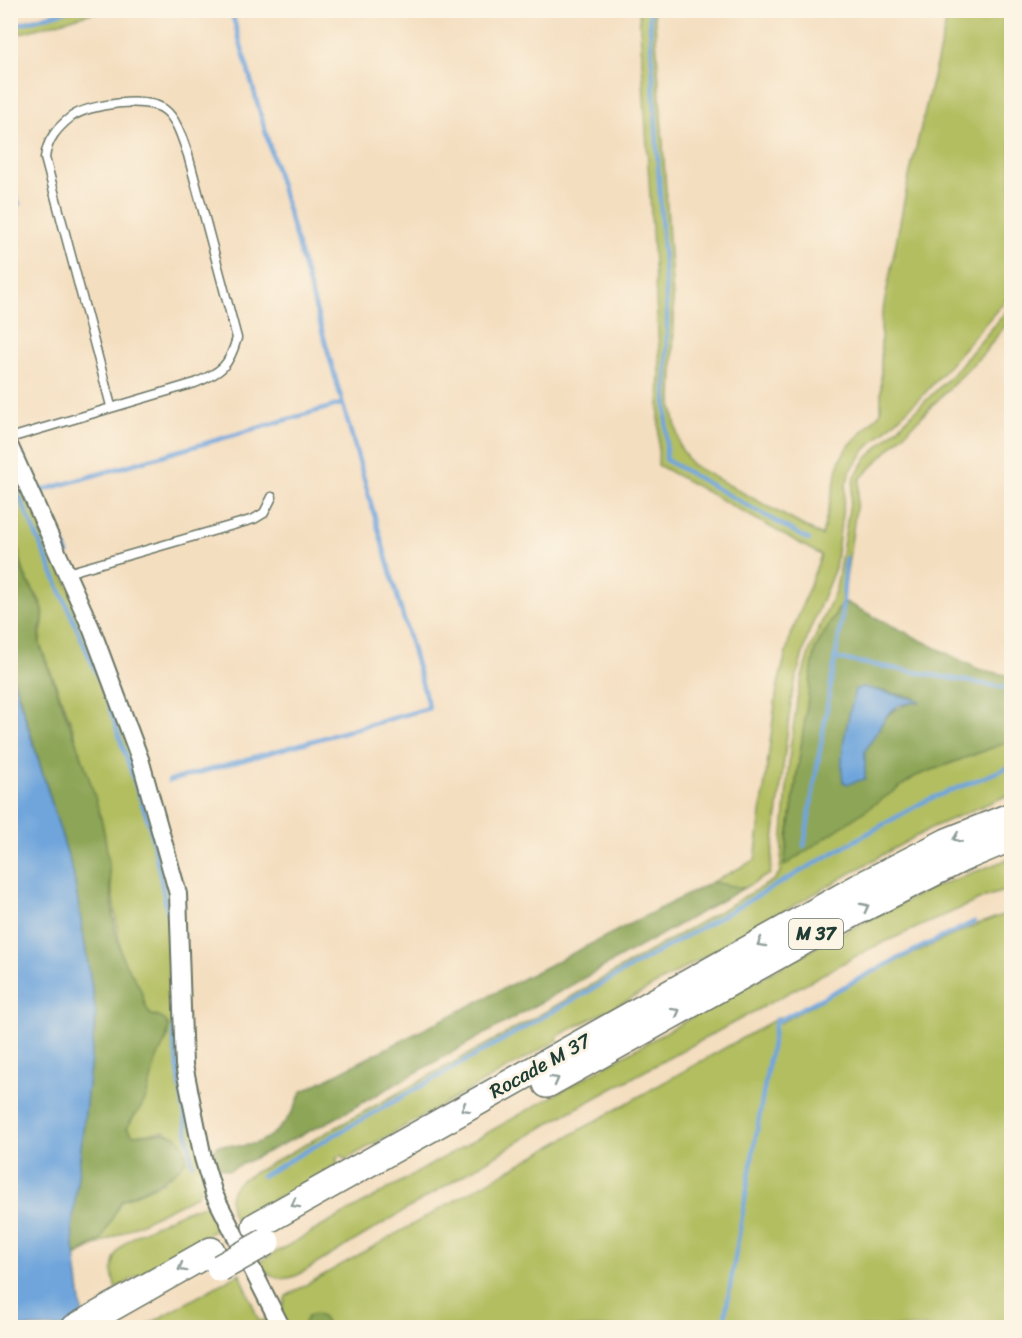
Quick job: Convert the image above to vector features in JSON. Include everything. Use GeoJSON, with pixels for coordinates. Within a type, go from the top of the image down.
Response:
{"type":"FeatureCollection","features":[{"type":"Feature","properties":{"kind":"highway","name":"Rocade M 37"},"geometry":{"type":"LineString","coordinates":[[75,1328],[157,1292],[620,1032],[1009,834]]}},
{"type":"Feature","properties":{"kind":"highway","name":"Rocade M 37"},"geometry":{"type":"LineString","coordinates":[[113,1328],[157,1292]]}},
{"type":"Feature","properties":{"kind":"street"},"geometry":{"type":"LineString","coordinates":[[10,447],[92,630],[140,759],[178,894],[184,1065],[203,1158],[214,1194],[282,1328]]}},
{"type":"Feature","properties":{"kind":"lane"},"geometry":{"type":"LineString","coordinates":[[10,438],[111,406],[195,383],[217,374],[231,360],[237,338],[188,155],[179,131],[167,111],[152,102],[135,101],[74,115],[46,143],[45,158],[111,406]]}},
{"type":"Feature","properties":{"kind":"lane"},"geometry":{"type":"LineString","coordinates":[[67,573],[254,519],[264,513],[272,497]]}},
{"type":"Feature","properties":{"kind":"green space"},"geometry":{"type":"Polygon","coordinates":[[[60,11],[99,11],[11,36],[11,25],[60,11]]]}},
{"type":"Feature","properties":{"kind":"green space"},"geometry":{"type":"Polygon","coordinates":[[[639,11],[653,11],[655,22],[674,315],[672,407],[680,447],[692,465],[822,536],[840,460],[847,448],[881,412],[881,320],[908,181],[949,11],[1011,11],[1011,294],[925,393],[865,450],[851,470],[846,484],[835,568],[808,635],[792,694],[770,874],[744,888],[712,882],[755,860],[777,689],[789,641],[821,555],[658,465],[660,367],[639,11]]]}},
{"type":"Feature","properties":{"kind":"green space"},"geometry":{"type":"Polygon","coordinates":[[[1011,306],[1011,318],[984,353],[860,479],[843,601],[815,649],[784,865],[916,776],[1011,741],[1011,794],[933,827],[893,849],[630,999],[557,1036],[558,1040],[345,1160],[342,1155],[336,1159],[339,1164],[235,1221],[230,1199],[233,1189],[241,1180],[543,1013],[774,880],[780,872],[790,749],[799,689],[810,649],[836,589],[854,478],[866,459],[952,375],[1011,306]]]}},
{"type":"Feature","properties":{"kind":"green space"},"geometry":{"type":"Polygon","coordinates":[[[10,458],[87,626],[148,802],[171,896],[204,1184],[196,1196],[75,1256],[101,1240],[121,1201],[164,1182],[165,1131],[133,1135],[127,1128],[144,1101],[156,1059],[169,1035],[146,1009],[139,986],[125,966],[121,953],[102,822],[72,725],[40,645],[43,609],[26,577],[20,558],[13,516],[10,458]]]}},
{"type":"Feature","properties":{"kind":"green space"},"geometry":{"type":"Polygon","coordinates":[[[10,515],[24,575],[43,609],[43,621],[39,633],[40,645],[81,755],[102,823],[108,856],[114,922],[121,954],[139,986],[148,1012],[166,1022],[168,1027],[145,1100],[127,1128],[133,1135],[161,1133],[175,1136],[181,1141],[186,1161],[163,1180],[121,1201],[101,1240],[75,1256],[72,1229],[96,1013],[73,872],[11,669],[10,515]]]}},
{"type":"Feature","properties":{"kind":"green space"},"geometry":{"type":"Polygon","coordinates":[[[843,601],[978,669],[1011,676],[1011,741],[916,776],[784,866],[815,649],[843,601]],[[863,687],[855,689],[865,751],[885,718],[900,707],[919,702],[912,697],[863,687]]]}},
{"type":"Feature","properties":{"kind":"green space"},"geometry":{"type":"Polygon","coordinates":[[[1011,858],[1011,889],[988,896],[869,949],[553,1121],[298,1275],[285,1278],[275,1277],[257,1263],[827,941],[932,888],[1011,858]]]}},
{"type":"Feature","properties":{"kind":"green space"},"geometry":{"type":"Polygon","coordinates":[[[712,882],[744,888],[332,1120],[230,1170],[220,1167],[214,1159],[212,1152],[219,1145],[253,1144],[271,1135],[286,1120],[301,1092],[712,882]]]}},
{"type":"Feature","properties":{"kind":"green space"},"geometry":{"type":"Polygon","coordinates":[[[1011,912],[1011,1327],[142,1328],[240,1273],[259,1321],[279,1318],[286,1296],[776,1019],[780,1017],[780,1023],[870,973],[978,924],[1011,912]]]}},
{"type":"Feature","properties":{"kind":"green space"},"geometry":{"type":"Polygon","coordinates":[[[206,1205],[214,1210],[222,1226],[116,1289],[113,1263],[123,1245],[166,1220],[206,1205]]]}},
{"type":"Feature","properties":{"kind":"green space"},"geometry":{"type":"Polygon","coordinates":[[[315,1314],[322,1317],[329,1327],[302,1327],[308,1316],[315,1314]]]}},
{"type":"Feature","properties":{"kind":"water"},"geometry":{"type":"Polygon","coordinates":[[[10,669],[73,872],[96,1013],[72,1229],[84,1327],[11,1327],[10,669]]]}},
{"type":"Feature","properties":{"kind":"water"},"geometry":{"type":"Polygon","coordinates":[[[863,687],[921,701],[899,705],[887,715],[865,751],[865,779],[848,784],[843,782],[843,747],[855,689],[863,687]]]}},
{"type":"Feature","properties":{"kind":"waterway"},"geometry":{"type":"LineString","coordinates":[[10,27],[69,10]]}},
{"type":"Feature","properties":{"kind":"waterway"},"geometry":{"type":"LineString","coordinates":[[169,781],[429,708],[231,10]]}},
{"type":"Feature","properties":{"kind":"waterway"},"geometry":{"type":"LineString","coordinates":[[649,10],[667,315],[666,460],[809,540]]}},
{"type":"Feature","properties":{"kind":"waterway"},"geometry":{"type":"LineString","coordinates":[[10,187],[19,204],[10,210]]}},
{"type":"Feature","properties":{"kind":"waterway"},"geometry":{"type":"LineString","coordinates":[[68,554],[40,491],[341,404]]}},
{"type":"Feature","properties":{"kind":"waterway"},"geometry":{"type":"LineString","coordinates":[[10,475],[102,686],[150,827],[171,930],[174,1043],[192,1164]]}},
{"type":"Feature","properties":{"kind":"waterway"},"geometry":{"type":"LineString","coordinates":[[36,483],[40,491]]}},
{"type":"Feature","properties":{"kind":"waterway"},"geometry":{"type":"LineString","coordinates":[[804,846],[841,624],[846,558]]}},
{"type":"Feature","properties":{"kind":"waterway"},"geometry":{"type":"LineString","coordinates":[[834,658],[1012,689]]}},
{"type":"Feature","properties":{"kind":"waterway"},"geometry":{"type":"LineString","coordinates":[[262,1176],[925,801],[1012,766]]}},
{"type":"Feature","properties":{"kind":"waterway"},"geometry":{"type":"LineString","coordinates":[[776,1022],[974,922]]}},
{"type":"Feature","properties":{"kind":"waterway"},"geometry":{"type":"LineString","coordinates":[[723,1328],[776,1019]]}}]}
